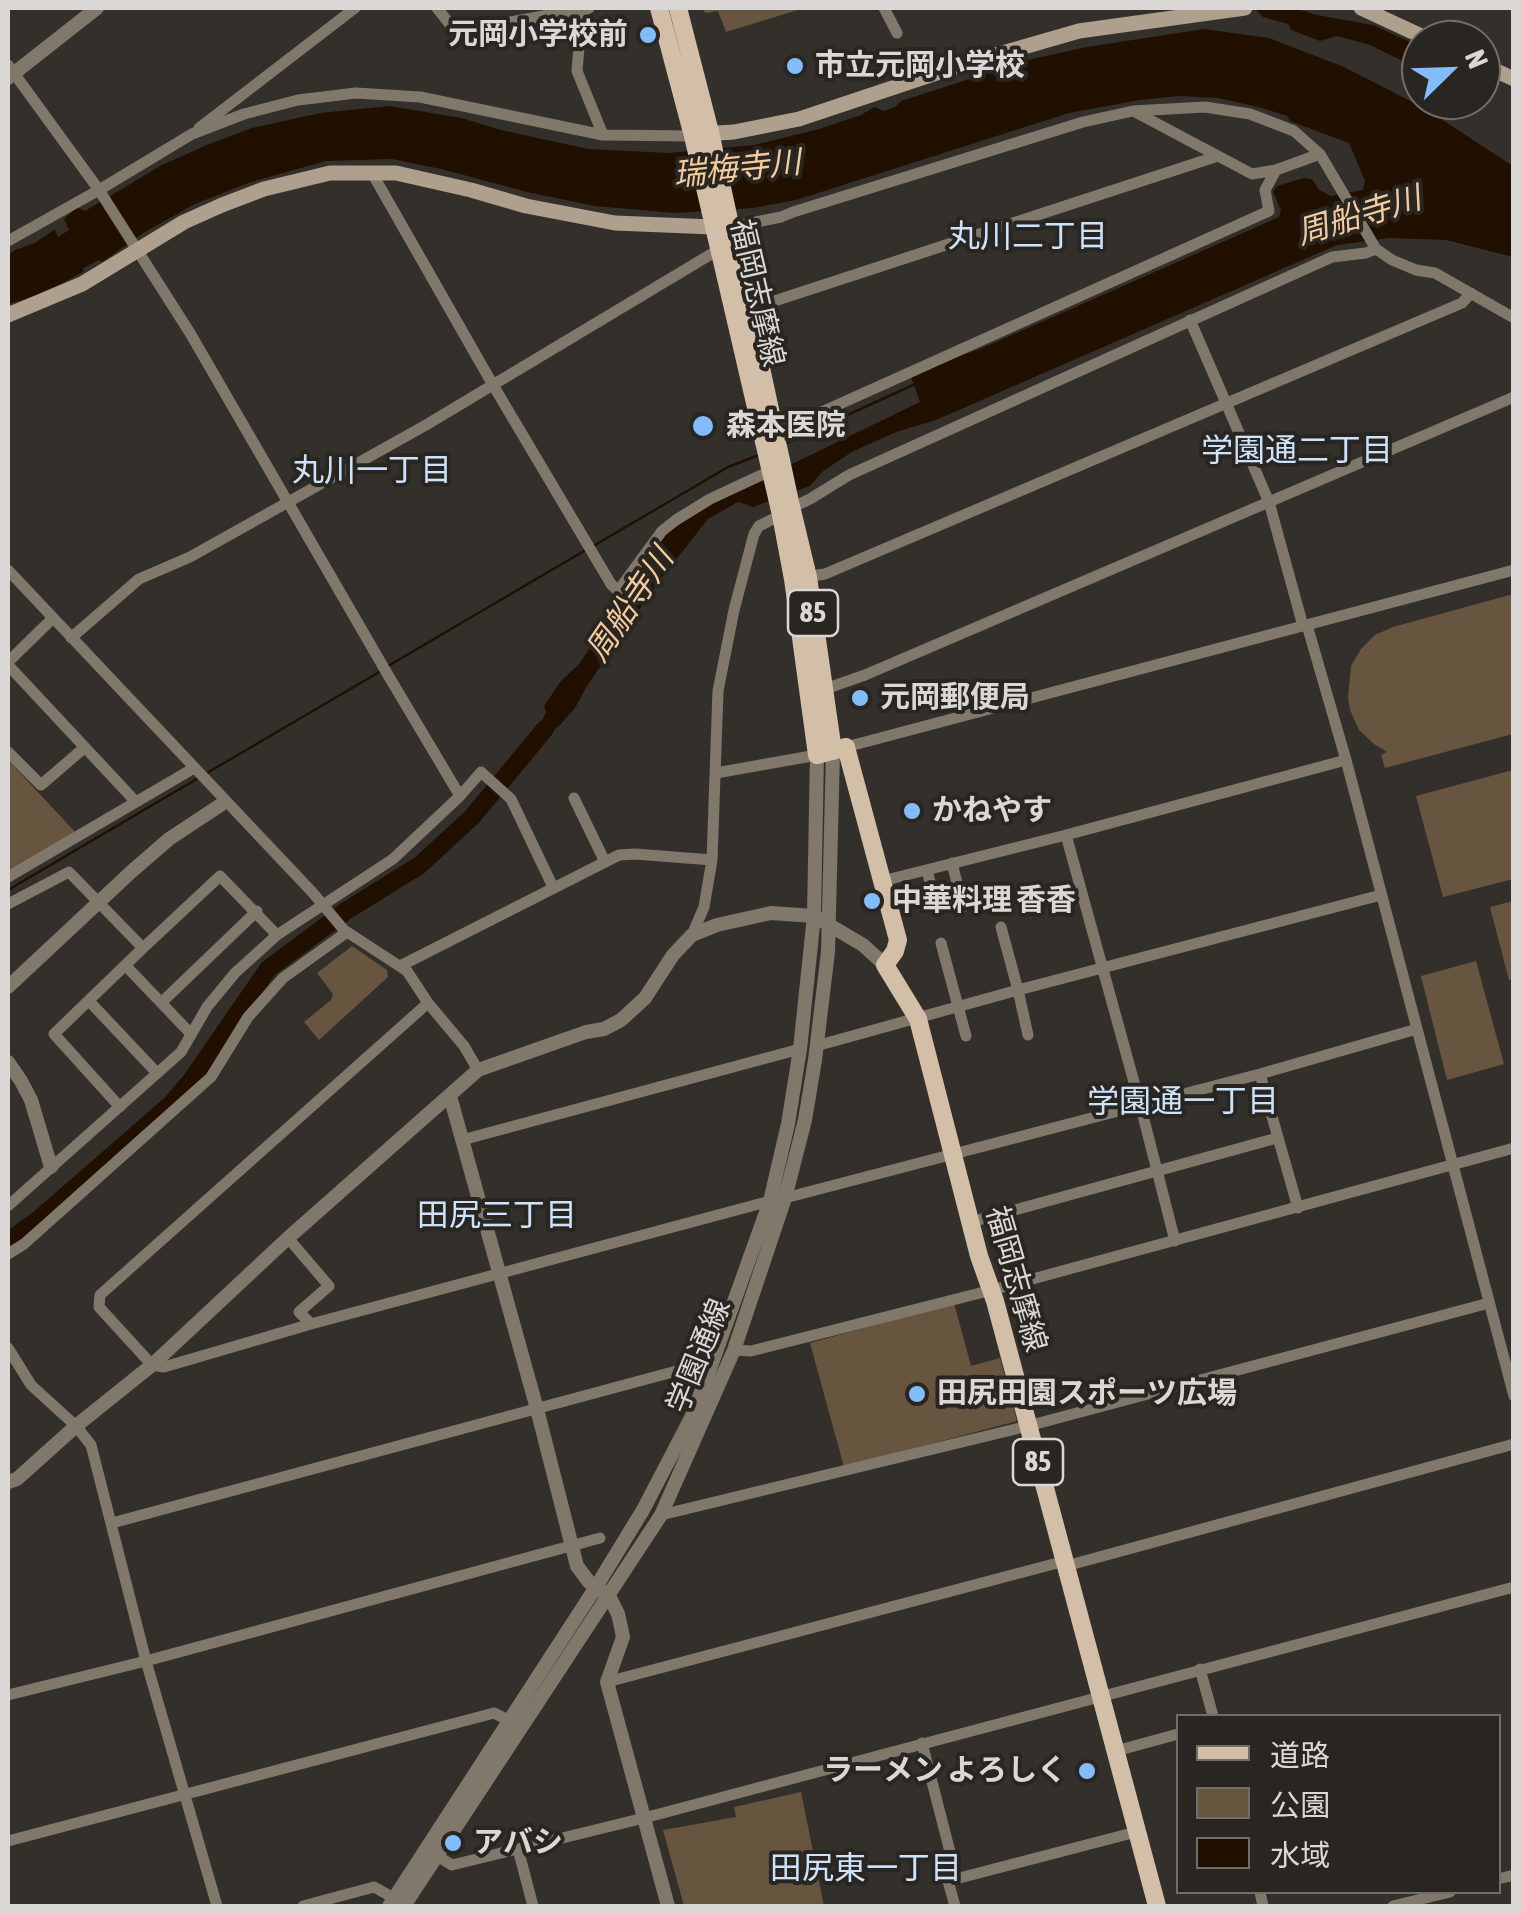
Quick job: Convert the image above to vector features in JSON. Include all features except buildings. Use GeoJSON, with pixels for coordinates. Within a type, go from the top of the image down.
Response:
{"type":"FeatureCollection","features":[{"type":"Feature","properties":{"kind":"main road","name":"福岡志摩線"},"geometry":{"type":"LineString","coordinates":[[659,8],[701,134]]}},
{"type":"Feature","properties":{"kind":"main road","name":"福岡志摩線"},"geometry":{"type":"LineString","coordinates":[[678,8],[701,134],[769,436],[770,471],[787,509],[825,689],[832,751]]}},
{"type":"Feature","properties":{"kind":"main road"},"geometry":{"type":"LineString","coordinates":[[701,134],[734,132],[799,119],[962,64],[1079,31],[1235,8]]}},
{"type":"Feature","properties":{"kind":"main road"},"geometry":{"type":"LineString","coordinates":[[1361,8],[1401,27]]}},
{"type":"Feature","properties":{"kind":"main road"},"geometry":{"type":"LineString","coordinates":[[8,315],[82,284],[184,222],[264,189],[330,174],[396,173],[526,206],[615,223],[722,227]]}},
{"type":"Feature","properties":{"kind":"main road","name":"福岡志摩線"},"geometry":{"type":"LineString","coordinates":[[722,227],[718,250],[740,307]]}},
{"type":"Feature","properties":{"kind":"main road","name":"85"},"geometry":{"type":"LineString","coordinates":[[769,436],[787,509]]}},
{"type":"Feature","properties":{"kind":"main road","name":"福岡志摩線"},"geometry":{"type":"LineString","coordinates":[[801,578],[832,751],[882,880],[898,940],[885,965],[918,1019],[978,1256],[992,1290],[1157,1906]]}},
{"type":"Feature","properties":{"kind":"street"},"geometry":{"type":"LineString","coordinates":[[97,8],[10,72],[99,190],[190,334],[460,796]]}},
{"type":"Feature","properties":{"kind":"street"},"geometry":{"type":"LineString","coordinates":[[8,241],[192,134],[354,8]]}},
{"type":"Feature","properties":{"kind":"street"},"geometry":{"type":"LineString","coordinates":[[438,8],[456,32],[586,10],[577,72],[604,135]]}},
{"type":"Feature","properties":{"kind":"street"},"geometry":{"type":"LineString","coordinates":[[884,8],[897,33]]}},
{"type":"Feature","properties":{"kind":"street"},"geometry":{"type":"LineString","coordinates":[[192,134],[244,114],[298,100],[356,93],[420,97],[604,135],[701,134]]}},
{"type":"Feature","properties":{"kind":"street"},"geometry":{"type":"LineString","coordinates":[[722,227],[782,217],[1082,122],[1133,111],[1204,107],[1250,114],[1294,131],[1320,154],[1376,249],[1416,270],[1435,272],[1514,318]]}},
{"type":"Feature","properties":{"kind":"street"},"geometry":{"type":"LineString","coordinates":[[1133,111],[1252,174],[1320,154]]}},
{"type":"Feature","properties":{"kind":"street"},"geometry":{"type":"LineString","coordinates":[[740,307],[1218,156]]}},
{"type":"Feature","properties":{"kind":"street"},"geometry":{"type":"LineString","coordinates":[[769,436],[1269,211],[1265,190],[1276,170]]}},
{"type":"Feature","properties":{"kind":"street"},"geometry":{"type":"LineString","coordinates":[[372,172],[493,385],[618,591],[662,531],[700,504],[770,471]]}},
{"type":"Feature","properties":{"kind":"street"},"geometry":{"type":"LineString","coordinates":[[8,1482],[152,1365],[478,1070],[586,1032],[604,1030],[645,998],[673,956],[692,936],[704,907],[712,860],[718,692],[734,610],[759,526],[849,475],[1190,320],[1332,258],[1376,249]]}},
{"type":"Feature","properties":{"kind":"street"},"geometry":{"type":"LineString","coordinates":[[71,638],[138,579],[190,557],[289,501],[718,250]]}},
{"type":"Feature","properties":{"kind":"street"},"geometry":{"type":"LineString","coordinates":[[801,578],[824,574],[1462,303],[1471,293]]}},
{"type":"Feature","properties":{"kind":"street"},"geometry":{"type":"LineString","coordinates":[[1190,320],[1269,502],[1346,760],[1514,1396]]}},
{"type":"Feature","properties":{"kind":"street"},"geometry":{"type":"LineString","coordinates":[[825,689],[1514,397]]}},
{"type":"Feature","properties":{"kind":"street"},"geometry":{"type":"LineString","coordinates":[[716,773],[832,751],[1514,570]]}},
{"type":"Feature","properties":{"kind":"street"},"geometry":{"type":"LineString","coordinates":[[8,572],[345,931],[402,965],[478,1070]]}},
{"type":"Feature","properties":{"kind":"street"},"geometry":{"type":"LineString","coordinates":[[53,618],[8,663],[136,802]]}},
{"type":"Feature","properties":{"kind":"street"},"geometry":{"type":"LineString","coordinates":[[8,752],[40,786],[84,748]]}},
{"type":"Feature","properties":{"kind":"street","name":"学園通線"},"geometry":{"type":"LineString","coordinates":[[395,1904],[437,1856],[602,1591],[691,1418],[778,1199],[821,919],[832,751]]}},
{"type":"Feature","properties":{"kind":"street"},"geometry":{"type":"LineString","coordinates":[[882,880],[1346,760]]}},
{"type":"Feature","properties":{"kind":"street"},"geometry":{"type":"LineString","coordinates":[[8,877],[194,768]]}},
{"type":"Feature","properties":{"kind":"street"},"geometry":{"type":"LineString","coordinates":[[8,1206],[180,1052],[219,990],[235,973],[278,935],[393,859],[480,772],[511,799],[553,887]]}},
{"type":"Feature","properties":{"kind":"street"},"geometry":{"type":"LineString","coordinates":[[574,798],[605,862]]}},
{"type":"Feature","properties":{"kind":"street"},"geometry":{"type":"LineString","coordinates":[[8,987],[169,839],[226,802]]}},
{"type":"Feature","properties":{"kind":"street"},"geometry":{"type":"LineString","coordinates":[[1066,835],[1175,1241]]}},
{"type":"Feature","properties":{"kind":"street"},"geometry":{"type":"LineString","coordinates":[[402,965],[619,855],[712,860]]}},
{"type":"Feature","properties":{"kind":"street"},"geometry":{"type":"LineString","coordinates":[[952,864],[963,907]]}},
{"type":"Feature","properties":{"kind":"street"},"geometry":{"type":"LineString","coordinates":[[927,870],[936,902]]}},
{"type":"Feature","properties":{"kind":"street"},"geometry":{"type":"LineString","coordinates":[[8,904],[68,872],[143,948]]}},
{"type":"Feature","properties":{"kind":"street"},"geometry":{"type":"LineString","coordinates":[[120,1107],[54,1034],[220,876],[278,935]]}},
{"type":"Feature","properties":{"kind":"street"},"geometry":{"type":"LineString","coordinates":[[816,1046],[1381,895]]}},
{"type":"Feature","properties":{"kind":"street"},"geometry":{"type":"LineString","coordinates":[[162,1002],[256,911]]}},
{"type":"Feature","properties":{"kind":"street"},"geometry":{"type":"LineString","coordinates":[[692,936],[755,916],[790,913],[821,919],[864,945],[885,965]]}},
{"type":"Feature","properties":{"kind":"street","name":"学園通線"},"geometry":{"type":"LineString","coordinates":[[395,1904],[510,1720],[661,1515],[734,1350],[804,1120],[828,952],[821,919]]}},
{"type":"Feature","properties":{"kind":"street"},"geometry":{"type":"LineString","coordinates":[[1000,928],[1028,1036]]}},
{"type":"Feature","properties":{"kind":"street"},"geometry":{"type":"LineString","coordinates":[[8,1254],[211,1077],[248,1017],[283,978],[345,931]]}},
{"type":"Feature","properties":{"kind":"street"},"geometry":{"type":"LineString","coordinates":[[941,942],[966,1036]]}},
{"type":"Feature","properties":{"kind":"street"},"geometry":{"type":"LineString","coordinates":[[126,966],[191,1034]]}},
{"type":"Feature","properties":{"kind":"street"},"geometry":{"type":"LineString","coordinates":[[89,1001],[157,1073]]}},
{"type":"Feature","properties":{"kind":"street"},"geometry":{"type":"LineString","coordinates":[[428,1002],[100,1295],[99,1307],[152,1365],[164,1367],[500,1273],[1418,1029]]}},
{"type":"Feature","properties":{"kind":"street"},"geometry":{"type":"LineString","coordinates":[[462,1140],[800,1049]]}},
{"type":"Feature","properties":{"kind":"street"},"geometry":{"type":"LineString","coordinates":[[8,1062],[31,1100],[52,1167]]}},
{"type":"Feature","properties":{"kind":"street"},"geometry":{"type":"LineString","coordinates":[[1260,1074],[1298,1208]]}},
{"type":"Feature","properties":{"kind":"street"},"geometry":{"type":"LineString","coordinates":[[450,1096],[576,1566],[602,1591],[618,1614],[623,1638],[608,1682],[668,1906]]}},
{"type":"Feature","properties":{"kind":"street"},"geometry":{"type":"LineString","coordinates":[[970,1222],[1277,1138]]}},
{"type":"Feature","properties":{"kind":"street"},"geometry":{"type":"LineString","coordinates":[[734,1350],[752,1351],[992,1290],[1514,1148]]}},
{"type":"Feature","properties":{"kind":"street"},"geometry":{"type":"LineString","coordinates":[[288,1238],[328,1286],[299,1312],[311,1324]]}},
{"type":"Feature","properties":{"kind":"street"},"geometry":{"type":"LineString","coordinates":[[661,1515],[1028,1426],[1489,1303]]}},
{"type":"Feature","properties":{"kind":"street"},"geometry":{"type":"LineString","coordinates":[[8,1348],[31,1385],[91,1445],[146,1661],[218,1906]]}},
{"type":"Feature","properties":{"kind":"street"},"geometry":{"type":"LineString","coordinates":[[112,1523],[696,1366],[710,1369]]}},
{"type":"Feature","properties":{"kind":"street"},"geometry":{"type":"LineString","coordinates":[[608,1682],[1514,1444]]}},
{"type":"Feature","properties":{"kind":"street"},"geometry":{"type":"LineString","coordinates":[[8,1695],[600,1538]]}},
{"type":"Feature","properties":{"kind":"street"},"geometry":{"type":"LineString","coordinates":[[437,1856],[452,1865],[644,1818],[1514,1586]]}},
{"type":"Feature","properties":{"kind":"street"},"geometry":{"type":"LineString","coordinates":[[1200,1670],[1212,1714]]}},
{"type":"Feature","properties":{"kind":"street"},"geometry":{"type":"LineString","coordinates":[[8,1841],[494,1713],[510,1720]]}},
{"type":"Feature","properties":{"kind":"street"},"geometry":{"type":"LineString","coordinates":[[1116,1751],[1176,1735]]}},
{"type":"Feature","properties":{"kind":"street"},"geometry":{"type":"LineString","coordinates":[[922,1743],[957,1879]]}},
{"type":"Feature","properties":{"kind":"street"},"geometry":{"type":"LineString","coordinates":[[955,1906],[948,1881],[1136,1832]]}},
{"type":"Feature","properties":{"kind":"street"},"geometry":{"type":"LineString","coordinates":[[518,1849],[533,1906]]}},
{"type":"Feature","properties":{"kind":"street"},"geometry":{"type":"LineString","coordinates":[[303,1906],[374,1887],[395,1904]]}},
{"type":"Feature","properties":{"kind":"street"},"geometry":{"type":"LineString","coordinates":[[1393,1906],[1442,1894]]}},
{"type":"Feature","properties":{"kind":"green space"},"geometry":{"type":"Polygon","coordinates":[[[703,8],[801,9],[726,32],[718,11],[705,13],[703,8]]]}},
{"type":"Feature","properties":{"kind":"green space"},"geometry":{"type":"Polygon","coordinates":[[[1513,594],[1513,734],[1385,768],[1381,755],[1387,752],[1359,730],[1350,710],[1351,666],[1361,649],[1375,635],[1393,627],[1513,594]]]}},
{"type":"Feature","properties":{"kind":"green space"},"geometry":{"type":"Polygon","coordinates":[[[8,760],[77,834],[8,877],[8,760]]]}},
{"type":"Feature","properties":{"kind":"green space"},"geometry":{"type":"Polygon","coordinates":[[[1513,770],[1513,879],[1443,897],[1416,796],[1513,770]]]}},
{"type":"Feature","properties":{"kind":"green space"},"geometry":{"type":"Polygon","coordinates":[[[1513,901],[1513,979],[1509,980],[1490,907],[1513,901]]]}},
{"type":"Feature","properties":{"kind":"green space"},"geometry":{"type":"Polygon","coordinates":[[[352,946],[387,970],[388,977],[319,1040],[304,1022],[333,994],[317,973],[352,946]]]}},
{"type":"Feature","properties":{"kind":"green space"},"geometry":{"type":"Polygon","coordinates":[[[1476,961],[1504,1064],[1447,1080],[1421,976],[1476,961]]]}},
{"type":"Feature","properties":{"kind":"green space","name":"田尻田園スポーツ広場"},"geometry":{"type":"Polygon","coordinates":[[[954,1303],[971,1366],[1000,1358],[1017,1421],[844,1467],[810,1343],[954,1303]]]}},
{"type":"Feature","properties":{"kind":"green space"},"geometry":{"type":"Polygon","coordinates":[[[801,1792],[824,1906],[684,1906],[663,1830],[736,1817],[734,1807],[801,1792]]]}},
{"type":"Feature","properties":{"kind":"water"},"geometry":{"type":"Polygon","coordinates":[[[1254,8],[1293,8],[1373,25],[1401,38],[1401,60],[1370,45],[1337,36],[1320,41],[1291,30],[1288,24],[1263,17],[1254,8]]]}},
{"type":"Feature","properties":{"kind":"water","name":"瑞梅寺川"},"geometry":{"type":"Polygon","coordinates":[[[1204,29],[1269,38],[1344,67],[1401,96],[1401,120],[1442,120],[1513,166],[1513,257],[1446,240],[1389,238],[1337,245],[936,420],[896,432],[852,452],[823,471],[810,486],[753,507],[738,502],[708,519],[653,589],[575,708],[535,747],[525,744],[539,727],[546,712],[544,706],[579,664],[627,586],[667,531],[693,512],[920,402],[910,374],[985,347],[1279,217],[1281,210],[1273,192],[1277,186],[1304,178],[1312,179],[1319,190],[1331,196],[1363,190],[1365,181],[1349,143],[1290,121],[1287,116],[1218,98],[1140,100],[1069,113],[796,200],[753,208],[675,213],[595,206],[392,159],[326,161],[251,182],[195,204],[102,262],[99,260],[35,296],[8,304],[8,255],[55,229],[58,237],[69,230],[64,219],[76,207],[85,211],[162,165],[252,128],[320,113],[389,106],[462,118],[588,149],[668,153],[754,145],[819,129],[874,107],[884,111],[901,101],[1032,59],[1204,29]]]}},
{"type":"Feature","properties":{"kind":"waterway"},"geometry":{"type":"LineString","coordinates":[[784,444],[913,385]]}},
{"type":"Feature","properties":{"kind":"waterway"},"geometry":{"type":"LineString","coordinates":[[595,545],[728,467],[759,455]]}},
{"type":"Feature","properties":{"kind":"waterway"},"geometry":{"type":"LineString","coordinates":[[388,666],[584,551]]}},
{"type":"Feature","properties":{"kind":"waterway"},"geometry":{"type":"LineString","coordinates":[[207,773],[381,671]]}},
{"type":"Feature","properties":{"kind":"waterway","name":"周船寺川"},"geometry":{"type":"LineString","coordinates":[[8,1241],[39,1219],[171,1104],[268,969],[346,911],[420,865],[472,817],[545,729]]}},
{"type":"Feature","properties":{"kind":"waterway"},"geometry":{"type":"LineString","coordinates":[[8,890],[200,777]]}},
{"type":"Feature","properties":{"kind":"place","name":"元岡小学校前"},"geometry":{"type":"Point","coordinates":[648,35]}},
{"type":"Feature","properties":{"kind":"place","name":"市立元岡小学校"},"geometry":{"type":"Point","coordinates":[795,66]}},
{"type":"Feature","properties":{"kind":"place","name":"森本医院"},"geometry":{"type":"Point","coordinates":[703,426]}},
{"type":"Feature","properties":{"kind":"place","name":"元岡郵便局"},"geometry":{"type":"Point","coordinates":[860,698]}},
{"type":"Feature","properties":{"kind":"place","name":"かねやす"},"geometry":{"type":"Point","coordinates":[912,811]}},
{"type":"Feature","properties":{"kind":"place","name":"中華料理 香香"},"geometry":{"type":"Point","coordinates":[872,901]}},
{"type":"Feature","properties":{"kind":"place","name":"田尻田園スポーツ広場"},"geometry":{"type":"Point","coordinates":[917,1394]}},
{"type":"Feature","properties":{"kind":"place","name":"ラーメン よろしく"},"geometry":{"type":"Point","coordinates":[1087,1771]}},
{"type":"Feature","properties":{"kind":"place","name":"アバシ"},"geometry":{"type":"Point","coordinates":[453,1843]}},
{"type":"Feature","properties":{"kind":"district","name":"丸川二丁目"},"geometry":{"type":"Point","coordinates":[1028,237]}},
{"type":"Feature","properties":{"kind":"district","name":"学園通二丁目"},"geometry":{"type":"Point","coordinates":[1297,451]}},
{"type":"Feature","properties":{"kind":"district","name":"丸川一丁目"},"geometry":{"type":"Point","coordinates":[372,471]}},
{"type":"Feature","properties":{"kind":"district","name":"学園通一丁目"},"geometry":{"type":"Point","coordinates":[1183,1102]}},
{"type":"Feature","properties":{"kind":"district","name":"田尻三丁目"},"geometry":{"type":"Point","coordinates":[497,1216]}},
{"type":"Feature","properties":{"kind":"district","name":"田尻東一丁目"},"geometry":{"type":"Point","coordinates":[866,1869]}}]}
